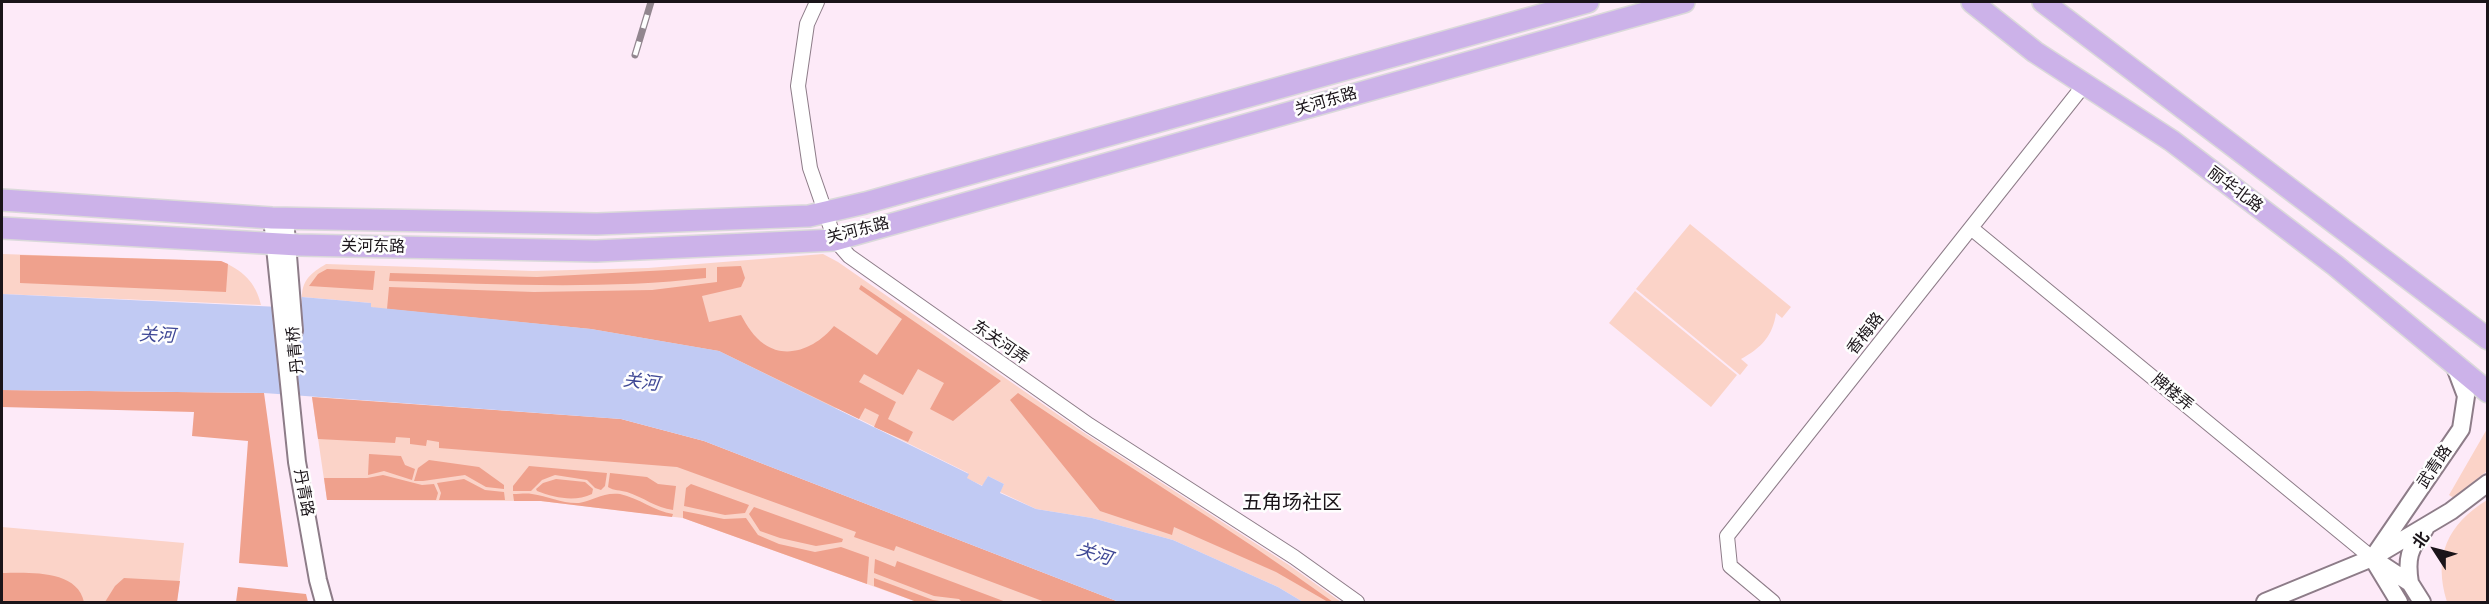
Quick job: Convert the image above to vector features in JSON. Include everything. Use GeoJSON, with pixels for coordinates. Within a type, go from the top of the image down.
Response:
{"type":"FeatureCollection","features":[{"type":"Feature","properties":{"kind":"main road","name":"关河东路"},"geometry":{"type":"LineString","coordinates":[[2,200],[279,218],[597,224],[809,216],[1588,2]]}},
{"type":"Feature","properties":{"kind":"main road","name":"关河东路"},"geometry":{"type":"LineString","coordinates":[[2,228],[281,244],[596,251],[835,240],[1684,2]]}},
{"type":"Feature","properties":{"kind":"main road","name":"丽华北路"},"geometry":{"type":"LineString","coordinates":[[1972,2],[2035,52],[2172,141],[2336,267],[2487,392]]}},
{"type":"Feature","properties":{"kind":"main road","name":"丽华北路"},"geometry":{"type":"LineString","coordinates":[[2043,2],[2487,339]]}},
{"type":"Feature","properties":{"kind":"street","name":"东关河弄"},"geometry":{"type":"LineString","coordinates":[[817,2],[807,24],[798,86],[810,168],[835,240],[849,256],[1089,425],[1294,557],[1357,603]]}},
{"type":"Feature","properties":{"kind":"street","name":"香梅路"},"geometry":{"type":"LineString","coordinates":[[1773,603],[1730,566],[1727,536],[2084,85]]}},
{"type":"Feature","properties":{"kind":"street"},"geometry":{"type":"LineString","coordinates":[[279,218],[281,244]]}},
{"type":"Feature","properties":{"kind":"street","name":"牌楼弄"},"geometry":{"type":"LineString","coordinates":[[1971,228],[2372,558],[2410,583],[2422,603]]}},
{"type":"Feature","properties":{"kind":"street","name":"丹青桥"},"geometry":{"type":"LineString","coordinates":[[281,244],[297,408]]}},
{"type":"Feature","properties":{"kind":"street","name":"武青路"},"geometry":{"type":"LineString","coordinates":[[2372,558],[2461,429],[2466,396],[2455,367]]}},
{"type":"Feature","properties":{"kind":"street","name":"丹青路"},"geometry":{"type":"LineString","coordinates":[[297,408],[297,462],[324,603]]}},
{"type":"Feature","properties":{"kind":"street"},"geometry":{"type":"LineString","coordinates":[[2265,603],[2372,558],[2432,522],[2487,483]]}},
{"type":"Feature","properties":{"kind":"street"},"geometry":{"type":"LineString","coordinates":[[2410,583],[2407,564],[2414,543],[2432,522]]}},
{"type":"Feature","properties":{"kind":"street","name":"牌楼弄"},"geometry":{"type":"LineString","coordinates":[[2372,558],[2399,603]]}},
{"type":"Feature","properties":{"kind":"shaded area"},"geometry":{"type":"Polygon","coordinates":[[[1690,224],[1791,307],[1782,318],[1776,313],[1769,335],[1741,359],[1748,365],[1740,375],[1636,289],[1690,224]]]}},
{"type":"Feature","properties":{"kind":"shaded area"},"geometry":{"type":"Polygon","coordinates":[[[2,254],[221,261],[235,268],[252,283],[261,305],[2,294],[2,254]]]}},
{"type":"Feature","properties":{"kind":"shaded area"},"geometry":{"type":"Polygon","coordinates":[[[823,254],[838,262],[1083,432],[1289,565],[1341,602],[1303,602],[1278,587],[1173,540],[1092,518],[1036,509],[1000,492],[1004,484],[988,476],[983,486],[966,478],[968,473],[839,409],[370,307],[371,303],[302,297],[302,291],[308,278],[326,264],[533,271],[648,268],[823,254]]]}},
{"type":"Feature","properties":{"kind":"shaded area"},"geometry":{"type":"Polygon","coordinates":[[[20,255],[221,261],[228,264],[226,292],[20,283],[20,255]]]}},
{"type":"Feature","properties":{"kind":"shaded area"},"geometry":{"type":"Polygon","coordinates":[[[741,266],[745,278],[741,287],[702,296],[709,322],[741,315],[760,341],[773,349],[783,351],[802,349],[811,345],[820,340],[834,326],[877,355],[902,319],[859,289],[861,285],[1001,381],[953,421],[930,409],[944,383],[918,369],[903,395],[864,374],[859,382],[896,402],[888,419],[913,432],[908,442],[874,427],[879,415],[865,408],[859,419],[719,351],[591,329],[387,309],[389,287],[534,292],[652,290],[717,282],[717,267],[741,266]]]}},
{"type":"Feature","properties":{"kind":"shaded area"},"geometry":{"type":"Polygon","coordinates":[[[706,268],[706,278],[627,284],[548,285],[389,281],[390,273],[537,277],[706,268]]]}},
{"type":"Feature","properties":{"kind":"shaded area"},"geometry":{"type":"Polygon","coordinates":[[[327,269],[375,271],[373,290],[309,286],[318,274],[327,269]]]}},
{"type":"Feature","properties":{"kind":"shaded area"},"geometry":{"type":"Polygon","coordinates":[[[1635,291],[1737,375],[1711,407],[1609,323],[1635,291]]]}},
{"type":"Feature","properties":{"kind":"shaded area"},"geometry":{"type":"Polygon","coordinates":[[[2,390],[264,393],[288,567],[239,563],[248,441],[192,436],[194,412],[2,407],[2,390]]]}},
{"type":"Feature","properties":{"kind":"shaded area"},"geometry":{"type":"Polygon","coordinates":[[[1018,393],[1255,548],[1333,602],[1328,602],[1276,572],[1174,527],[1172,535],[1100,511],[1010,400],[1018,393]]]}},
{"type":"Feature","properties":{"kind":"shaded area"},"geometry":{"type":"Polygon","coordinates":[[[312,397],[621,419],[1119,602],[917,602],[683,518],[540,501],[327,500],[312,397]]]}},
{"type":"Feature","properties":{"kind":"shaded area"},"geometry":{"type":"Polygon","coordinates":[[[312,397],[621,419],[704,441],[1119,602],[1045,602],[896,546],[894,551],[854,537],[856,532],[677,467],[439,448],[439,442],[427,440],[426,446],[410,444],[410,438],[396,437],[395,443],[318,439],[312,397]]]}},
{"type":"Feature","properties":{"kind":"shaded area"},"geometry":{"type":"Polygon","coordinates":[[[2487,429],[2487,471],[2454,498],[2449,495],[2487,429]]]}},
{"type":"Feature","properties":{"kind":"shaded area"},"geometry":{"type":"Polygon","coordinates":[[[369,454],[401,456],[405,465],[415,469],[412,480],[384,471],[368,475],[369,454]]]}},
{"type":"Feature","properties":{"kind":"shaded area"},"geometry":{"type":"Polygon","coordinates":[[[429,460],[479,467],[504,485],[504,489],[486,487],[465,475],[414,481],[418,468],[429,460]]]}},
{"type":"Feature","properties":{"kind":"shaded area"},"geometry":{"type":"Polygon","coordinates":[[[529,466],[607,473],[605,486],[601,490],[595,488],[587,480],[555,475],[542,480],[531,491],[513,491],[513,486],[529,466]]]}},
{"type":"Feature","properties":{"kind":"shaded area"},"geometry":{"type":"Polygon","coordinates":[[[610,473],[647,477],[658,484],[676,486],[673,510],[608,487],[610,473]]]}},
{"type":"Feature","properties":{"kind":"shaded area"},"geometry":{"type":"Polygon","coordinates":[[[383,475],[422,485],[434,484],[438,493],[436,500],[327,500],[324,478],[367,478],[383,475]]]}},
{"type":"Feature","properties":{"kind":"shaded area"},"geometry":{"type":"Polygon","coordinates":[[[464,479],[485,490],[504,492],[505,500],[439,500],[441,493],[437,483],[464,479]]]}},
{"type":"Feature","properties":{"kind":"shaded area"},"geometry":{"type":"Polygon","coordinates":[[[556,479],[585,482],[593,489],[592,494],[579,498],[565,498],[537,491],[536,489],[543,483],[556,479]]]}},
{"type":"Feature","properties":{"kind":"shaded area"},"geometry":{"type":"Polygon","coordinates":[[[691,484],[749,505],[745,513],[725,515],[684,506],[686,488],[691,484]]]}},
{"type":"Feature","properties":{"kind":"shaded area"},"geometry":{"type":"Polygon","coordinates":[[[513,494],[532,494],[579,503],[603,495],[620,494],[673,514],[672,517],[541,501],[514,501],[513,494]]]}},
{"type":"Feature","properties":{"kind":"shaded area"},"geometry":{"type":"Polygon","coordinates":[[[2487,500],[2487,602],[2447,602],[2442,570],[2447,543],[2462,520],[2487,500]]]}},
{"type":"Feature","properties":{"kind":"shaded area"},"geometry":{"type":"Polygon","coordinates":[[[754,507],[843,539],[842,542],[816,546],[760,531],[749,514],[754,507]]]}},
{"type":"Feature","properties":{"kind":"shaded area"},"geometry":{"type":"Polygon","coordinates":[[[683,511],[724,519],[746,518],[758,535],[779,544],[815,552],[841,547],[869,557],[867,584],[683,518],[683,511]]]}},
{"type":"Feature","properties":{"kind":"shaded area"},"geometry":{"type":"Polygon","coordinates":[[[2,527],[184,543],[177,602],[2,602],[2,527]]]}},
{"type":"Feature","properties":{"kind":"shaded area"},"geometry":{"type":"Polygon","coordinates":[[[875,559],[895,567],[897,561],[1006,602],[962,602],[959,599],[934,596],[874,573],[875,559]]]}},
{"type":"Feature","properties":{"kind":"shaded area"},"geometry":{"type":"Polygon","coordinates":[[[2,573],[37,573],[62,578],[79,591],[84,602],[2,602],[2,573]]]}},
{"type":"Feature","properties":{"kind":"shaded area"},"geometry":{"type":"Polygon","coordinates":[[[124,578],[180,581],[177,602],[105,602],[115,586],[124,578]]]}},
{"type":"Feature","properties":{"kind":"shaded area"},"geometry":{"type":"Polygon","coordinates":[[[874,578],[933,600],[947,602],[917,602],[874,586],[874,578]]]}},
{"type":"Feature","properties":{"kind":"shaded area"},"geometry":{"type":"Polygon","coordinates":[[[238,587],[306,594],[308,602],[236,602],[238,587]]]}},
{"type":"Feature","properties":{"kind":"water","name":"关河"},"geometry":{"type":"Polygon","coordinates":[[[2,294],[301,308],[302,297],[371,303],[371,307],[591,329],[719,351],[969,474],[967,478],[982,486],[988,476],[1004,484],[1000,493],[1036,509],[1092,518],[1173,540],[1278,587],[1303,602],[1119,602],[704,441],[621,419],[264,393],[2,390],[2,294]]]}},
{"type":"Feature","properties":{"kind":"railway"},"geometry":{"type":"LineString","coordinates":[[635,55],[651,2]]}},
{"type":"Feature","properties":{"kind":"district","name":"五角场社区"},"geometry":{"type":"Point","coordinates":[1292,504]}}]}
